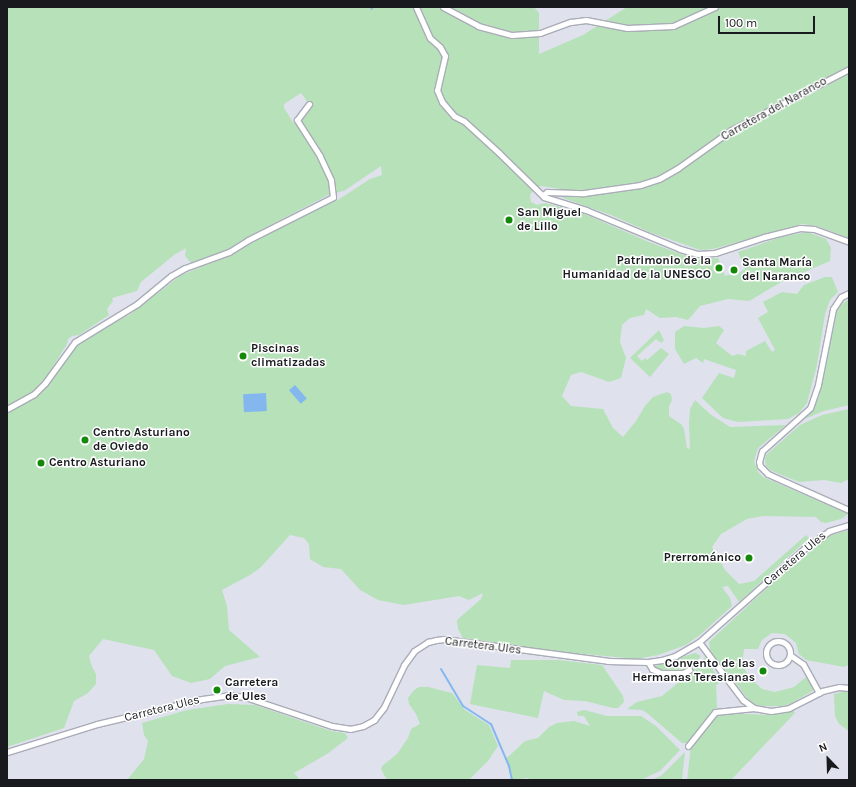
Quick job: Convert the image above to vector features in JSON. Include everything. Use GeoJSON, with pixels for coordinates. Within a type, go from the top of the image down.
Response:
{"type":"FeatureCollection","features":[{"type":"Feature","properties":{"kind":"street"},"geometry":{"type":"LineString","coordinates":[[416,7],[430,38],[440,47],[445,56],[437,90],[442,102],[454,116],[464,122],[499,153],[533,188],[546,198],[586,210],[691,253],[715,253],[764,237],[800,228],[814,229],[849,242]]}},
{"type":"Feature","properties":{"kind":"street"},"geometry":{"type":"LineString","coordinates":[[443,7],[478,26],[512,35],[540,33],[571,22],[586,20],[626,28],[673,26],[715,7]]}},
{"type":"Feature","properties":{"kind":"street","name":"Carretera del Naranco"},"geometry":{"type":"LineString","coordinates":[[543,195],[547,192],[584,193],[640,185],[658,179],[678,168],[731,130],[849,69]]}},
{"type":"Feature","properties":{"kind":"street"},"geometry":{"type":"LineString","coordinates":[[7,409],[34,394],[45,383],[75,342],[137,304],[171,276],[185,268],[229,252],[248,240],[333,197],[331,180],[320,156],[297,120],[309,104]]}},
{"type":"Feature","properties":{"kind":"street"},"geometry":{"type":"LineString","coordinates":[[849,294],[841,297],[833,309],[818,385],[810,408],[762,451],[759,462],[760,466],[768,474],[849,510]]}},
{"type":"Feature","properties":{"kind":"street","name":"Carretera Ules"},"geometry":{"type":"LineString","coordinates":[[7,752],[97,724],[202,699],[228,695],[245,698],[280,708],[332,726],[350,729],[363,726],[374,720],[384,707],[404,665],[414,651],[428,642],[436,640],[444,639],[608,661],[648,662],[675,656],[699,642],[805,548],[829,531],[849,525]]}},
{"type":"Feature","properties":{"kind":"street"},"geometry":{"type":"LineString","coordinates":[[790,655],[786,662],[775,665],[768,661],[765,651],[770,642],[780,640],[788,646],[790,655],[803,664],[819,693]]}},
{"type":"Feature","properties":{"kind":"street"},"geometry":{"type":"LineString","coordinates":[[699,642],[743,700],[754,708]]}},
{"type":"Feature","properties":{"kind":"street"},"geometry":{"type":"LineString","coordinates":[[648,662],[652,669],[661,673],[683,673],[689,670]]}},
{"type":"Feature","properties":{"kind":"street"},"geometry":{"type":"LineString","coordinates":[[688,746],[715,712],[754,708],[771,712],[790,708],[819,693],[839,687],[849,688]]}},
{"type":"Feature","properties":{"kind":"green space"},"geometry":{"type":"Polygon","coordinates":[[[7,7],[534,7],[539,13],[539,54],[583,35],[627,7],[849,7],[849,238],[817,226],[802,224],[713,249],[700,250],[563,198],[561,189],[541,186],[535,188],[530,195],[531,202],[537,205],[545,203],[582,213],[683,255],[705,259],[718,258],[725,276],[733,274],[734,276],[745,269],[738,252],[778,238],[801,233],[810,233],[826,239],[831,248],[830,261],[783,281],[749,301],[728,299],[700,306],[688,320],[676,317],[660,318],[646,309],[644,315],[630,318],[622,325],[620,342],[626,358],[621,378],[609,382],[581,372],[571,375],[562,396],[571,406],[603,409],[613,428],[623,437],[653,397],[667,392],[671,394],[672,400],[669,406],[669,416],[682,425],[687,448],[690,449],[690,409],[695,400],[710,414],[730,427],[786,425],[758,448],[754,461],[758,472],[763,477],[848,514],[841,519],[826,523],[821,522],[816,517],[763,516],[747,519],[721,534],[712,547],[725,570],[739,584],[754,581],[806,535],[809,538],[739,602],[728,586],[722,587],[730,598],[732,606],[701,634],[686,645],[658,655],[636,659],[553,651],[463,638],[458,629],[457,620],[481,599],[483,593],[469,600],[459,596],[404,605],[378,600],[360,590],[341,569],[323,567],[310,559],[309,544],[304,538],[290,535],[260,568],[222,590],[227,606],[229,630],[260,657],[225,666],[210,679],[191,683],[172,676],[154,650],[103,639],[89,656],[96,674],[96,684],[88,693],[74,701],[64,728],[7,747],[7,413],[30,400],[46,388],[74,348],[112,323],[129,315],[180,276],[239,250],[328,202],[338,200],[370,179],[382,175],[381,166],[344,191],[330,194],[249,236],[223,252],[192,264],[185,256],[186,248],[174,255],[141,282],[137,291],[112,298],[113,301],[107,309],[109,315],[79,335],[72,336],[68,339],[67,344],[46,378],[31,393],[7,406],[7,7]],[[301,93],[284,104],[284,108],[294,124],[309,104],[301,93]]]}},
{"type":"Feature","properties":{"kind":"green space"},"geometry":{"type":"Polygon","coordinates":[[[825,277],[832,277],[838,292],[830,300],[825,314],[817,365],[807,403],[799,413],[788,419],[738,422],[723,418],[702,398],[719,373],[734,378],[736,370],[704,359],[703,363],[696,358],[684,364],[675,349],[675,332],[684,326],[704,328],[719,326],[724,330],[716,343],[732,356],[738,354],[746,356],[746,351],[765,341],[772,352],[775,350],[758,318],[768,312],[763,302],[782,292],[797,294],[804,285],[825,277]]]}},
{"type":"Feature","properties":{"kind":"green space"},"geometry":{"type":"Polygon","coordinates":[[[849,299],[849,405],[824,411],[804,419],[811,412],[819,397],[837,310],[849,299]]]}},
{"type":"Feature","properties":{"kind":"green space"},"geometry":{"type":"Polygon","coordinates":[[[659,330],[664,340],[661,343],[656,339],[637,356],[642,361],[645,358],[647,360],[661,348],[669,354],[650,377],[630,358],[659,330]]]}},
{"type":"Feature","properties":{"kind":"green space"},"geometry":{"type":"Polygon","coordinates":[[[849,409],[849,479],[841,483],[824,480],[799,482],[772,471],[766,466],[766,455],[800,425],[822,415],[849,409]]]}},
{"type":"Feature","properties":{"kind":"green space"},"geometry":{"type":"Polygon","coordinates":[[[849,530],[849,665],[844,667],[806,660],[799,654],[796,643],[785,634],[772,633],[762,640],[758,649],[744,649],[742,664],[749,677],[762,689],[775,692],[794,687],[806,677],[814,690],[790,704],[782,706],[762,706],[752,704],[710,650],[709,642],[782,574],[790,567],[793,567],[821,541],[832,535],[849,530]]]}},
{"type":"Feature","properties":{"kind":"green space"},"geometry":{"type":"Polygon","coordinates":[[[695,653],[701,656],[694,664],[682,671],[669,672],[657,669],[654,666],[695,653]]]}},
{"type":"Feature","properties":{"kind":"green space"},"geometry":{"type":"Polygon","coordinates":[[[705,657],[721,682],[716,685],[717,708],[711,712],[687,743],[682,743],[642,710],[627,709],[637,702],[662,696],[691,672],[705,657]]]}},
{"type":"Feature","properties":{"kind":"green space"},"geometry":{"type":"Polygon","coordinates":[[[511,660],[559,660],[602,665],[623,696],[624,702],[618,708],[613,708],[585,701],[564,700],[544,691],[538,718],[470,704],[477,665],[510,668],[511,660]]]}},
{"type":"Feature","properties":{"kind":"green space"},"geometry":{"type":"Polygon","coordinates":[[[419,687],[428,687],[452,693],[465,710],[489,725],[498,746],[488,761],[469,780],[387,780],[381,769],[382,766],[397,754],[408,738],[411,729],[420,724],[416,714],[409,704],[408,698],[414,690],[419,687]]]}},
{"type":"Feature","properties":{"kind":"green space"},"geometry":{"type":"Polygon","coordinates":[[[849,692],[849,731],[839,724],[835,716],[834,694],[849,692]]]}},
{"type":"Feature","properties":{"kind":"green space"},"geometry":{"type":"Polygon","coordinates":[[[228,704],[255,705],[331,731],[345,733],[348,738],[327,754],[294,773],[300,780],[127,780],[144,759],[148,741],[144,735],[142,723],[187,710],[228,704]]]}},
{"type":"Feature","properties":{"kind":"green space"},"geometry":{"type":"Polygon","coordinates":[[[584,710],[607,716],[641,716],[656,726],[680,750],[660,771],[641,780],[533,780],[527,778],[512,780],[506,758],[525,741],[538,738],[549,727],[557,723],[574,721],[590,726],[584,716],[578,716],[577,712],[584,710]]]}},
{"type":"Feature","properties":{"kind":"green space"},"geometry":{"type":"Polygon","coordinates":[[[793,710],[795,713],[731,780],[687,780],[691,746],[700,738],[715,716],[722,713],[771,715],[786,713],[793,710]]]}},
{"type":"Feature","properties":{"kind":"green space"},"geometry":{"type":"Polygon","coordinates":[[[685,752],[682,780],[652,780],[662,775],[685,752]]]}},
{"type":"Feature","properties":{"kind":"water"},"geometry":{"type":"Polygon","coordinates":[[[295,385],[307,399],[301,404],[289,390],[295,385]]]}},
{"type":"Feature","properties":{"kind":"water"},"geometry":{"type":"Polygon","coordinates":[[[266,393],[267,411],[244,412],[243,394],[266,393]]]}},
{"type":"Feature","properties":{"kind":"waterway"},"geometry":{"type":"LineString","coordinates":[[441,669],[463,706],[491,724],[509,766],[512,780]]}},
{"type":"Feature","properties":{"kind":"place","name":"San Miguel de Lillo"},"geometry":{"type":"Point","coordinates":[509,220]}},
{"type":"Feature","properties":{"kind":"place","name":"Patrimonio de la Humanidad de la UNESCO"},"geometry":{"type":"Point","coordinates":[719,268]}},
{"type":"Feature","properties":{"kind":"place","name":"Santa María del Naranco"},"geometry":{"type":"Point","coordinates":[734,270]}},
{"type":"Feature","properties":{"kind":"place","name":"Piscinas climatizadas"},"geometry":{"type":"Point","coordinates":[243,356]}},
{"type":"Feature","properties":{"kind":"place","name":"Centro Asturiano de Oviedo"},"geometry":{"type":"Point","coordinates":[85,440]}},
{"type":"Feature","properties":{"kind":"place","name":"Centro Asturiano"},"geometry":{"type":"Point","coordinates":[41,463]}},
{"type":"Feature","properties":{"kind":"place","name":"Prerrománico"},"geometry":{"type":"Point","coordinates":[749,558]}},
{"type":"Feature","properties":{"kind":"place","name":"Convento de las Hermanas Teresianas"},"geometry":{"type":"Point","coordinates":[763,671]}},
{"type":"Feature","properties":{"kind":"place","name":"Carretera de Ules"},"geometry":{"type":"Point","coordinates":[217,690]}}]}
